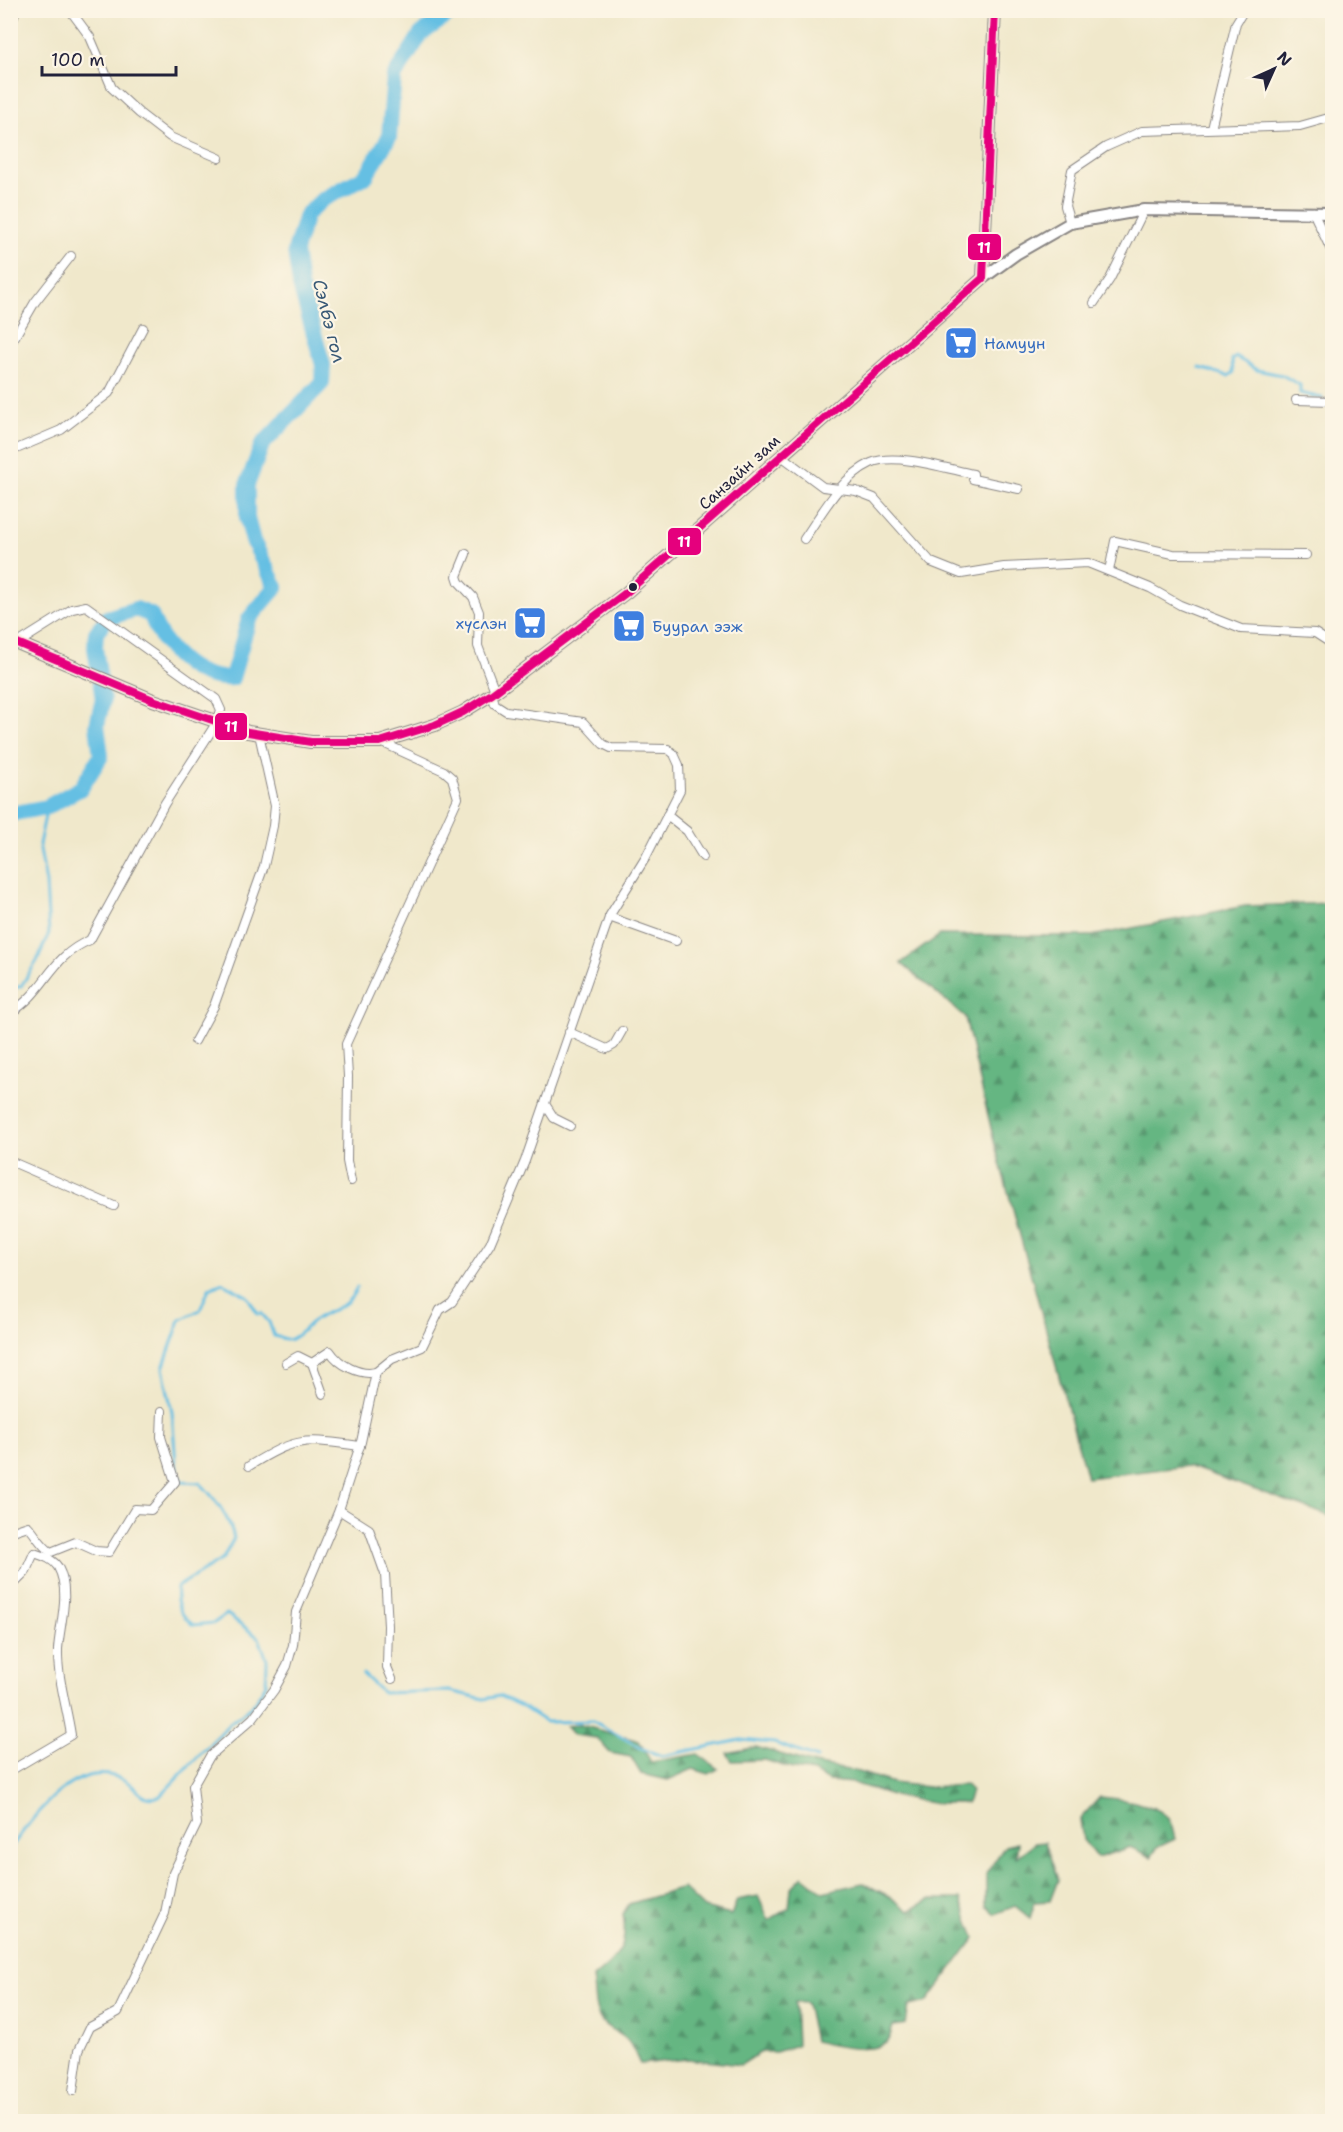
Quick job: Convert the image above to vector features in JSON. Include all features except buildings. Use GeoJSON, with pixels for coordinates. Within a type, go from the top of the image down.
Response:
{"type":"FeatureCollection","features":[{"type":"Feature","properties":{"kind":"main road"},"geometry":{"type":"LineString","coordinates":[[983,278],[995,10]]}},
{"type":"Feature","properties":{"kind":"main road","name":"Санзайн зам"},"geometry":{"type":"LineString","coordinates":[[14,641],[153,700],[259,734],[312,742],[380,742],[435,725],[464,712],[494,692],[627,592],[983,278],[1016,254],[1070,223],[1144,210],[1332,213]]}},
{"type":"Feature","properties":{"kind":"street"},"geometry":{"type":"LineString","coordinates":[[10,26],[16,10]]}},
{"type":"Feature","properties":{"kind":"street"},"geometry":{"type":"LineString","coordinates":[[70,10],[90,37],[112,88],[170,137],[219,158]]}},
{"type":"Feature","properties":{"kind":"street"},"geometry":{"type":"LineString","coordinates":[[1211,128],[1236,23],[1244,10]]}},
{"type":"Feature","properties":{"kind":"street"},"geometry":{"type":"LineString","coordinates":[[1070,223],[1065,206],[1072,170],[1106,147],[1142,130],[1300,126],[1332,117]]}},
{"type":"Feature","properties":{"kind":"street"},"geometry":{"type":"LineString","coordinates":[[1094,303],[1110,279],[1144,210]]}},
{"type":"Feature","properties":{"kind":"street"},"geometry":{"type":"LineString","coordinates":[[1312,212],[1332,252]]}},
{"type":"Feature","properties":{"kind":"street"},"geometry":{"type":"LineString","coordinates":[[10,345],[35,302],[71,256]]}},
{"type":"Feature","properties":{"kind":"street"},"geometry":{"type":"LineString","coordinates":[[10,448],[14,450],[60,430],[100,402],[109,393],[143,328]]}},
{"type":"Feature","properties":{"kind":"street"},"geometry":{"type":"LineString","coordinates":[[1296,400],[1332,401]]}},
{"type":"Feature","properties":{"kind":"street"},"geometry":{"type":"LineString","coordinates":[[780,455],[823,487],[856,491],[874,498],[931,562],[961,574],[1004,567],[1088,563],[1150,588],[1180,606],[1241,629],[1315,633],[1332,644]]}},
{"type":"Feature","properties":{"kind":"street"},"geometry":{"type":"LineString","coordinates":[[804,539],[837,490],[872,462],[899,459],[973,474],[973,479],[1019,489]]}},
{"type":"Feature","properties":{"kind":"street"},"geometry":{"type":"LineString","coordinates":[[1109,571],[1115,541],[1173,554],[1306,555]]}},
{"type":"Feature","properties":{"kind":"street"},"geometry":{"type":"LineString","coordinates":[[312,1363],[330,1351],[338,1362],[368,1374],[376,1372],[392,1359],[422,1347],[440,1310],[452,1302],[490,1244],[525,1161],[609,917],[646,857],[680,790],[678,765],[674,754],[668,749],[611,748],[603,744],[583,722],[506,711],[495,704],[494,692],[478,646],[479,612],[473,597],[459,582],[458,576],[466,554]]}},
{"type":"Feature","properties":{"kind":"street"},"geometry":{"type":"LineString","coordinates":[[10,1013],[28,1000],[56,962],[72,947],[90,940],[165,802],[217,722],[221,710],[216,699],[86,606],[72,609],[14,641]]}},
{"type":"Feature","properties":{"kind":"street"},"geometry":{"type":"LineString","coordinates":[[195,1041],[214,1006],[264,866],[273,826],[275,806],[259,734]]}},
{"type":"Feature","properties":{"kind":"street"},"geometry":{"type":"LineString","coordinates":[[351,1181],[347,1161],[349,1086],[346,1044],[458,798],[452,778],[444,771],[380,742]]}},
{"type":"Feature","properties":{"kind":"street"},"geometry":{"type":"LineString","coordinates":[[667,815],[687,831],[703,857]]}},
{"type":"Feature","properties":{"kind":"street"},"geometry":{"type":"LineString","coordinates":[[609,917],[676,941]]}},
{"type":"Feature","properties":{"kind":"street"},"geometry":{"type":"LineString","coordinates":[[569,1032],[607,1049],[614,1045],[622,1031]]}},
{"type":"Feature","properties":{"kind":"street"},"geometry":{"type":"LineString","coordinates":[[545,1104],[554,1118],[570,1126]]}},
{"type":"Feature","properties":{"kind":"street"},"geometry":{"type":"LineString","coordinates":[[10,1161],[114,1206]]}},
{"type":"Feature","properties":{"kind":"street"},"geometry":{"type":"LineString","coordinates":[[286,1363],[298,1356],[312,1363],[323,1394]]}},
{"type":"Feature","properties":{"kind":"street"},"geometry":{"type":"LineString","coordinates":[[73,2091],[79,2050],[90,2027],[118,2012],[165,1913],[172,1873],[197,1824],[194,1786],[210,1756],[253,1718],[274,1690],[287,1665],[293,1644],[296,1612],[339,1510],[360,1446],[376,1372]]}},
{"type":"Feature","properties":{"kind":"street"},"geometry":{"type":"LineString","coordinates":[[10,1532],[28,1526],[38,1537],[43,1548],[51,1552],[76,1542],[96,1551],[109,1552],[135,1509],[151,1510],[175,1482],[161,1437],[162,1411]]}},
{"type":"Feature","properties":{"kind":"street"},"geometry":{"type":"LineString","coordinates":[[249,1466],[293,1442],[312,1440],[360,1446]]}},
{"type":"Feature","properties":{"kind":"street"},"geometry":{"type":"LineString","coordinates":[[339,1510],[369,1529],[385,1574],[387,1667],[392,1679]]}},
{"type":"Feature","properties":{"kind":"street"},"geometry":{"type":"LineString","coordinates":[[10,1588],[25,1573],[34,1553],[50,1559],[58,1566],[64,1620],[58,1649],[72,1735],[10,1772]]}},
{"type":"Feature","properties":{"kind":"green space"},"geometry":{"type":"Polygon","coordinates":[[[1332,903],[1332,1517],[1188,1466],[1087,1478],[994,1141],[965,1017],[901,963],[940,935],[1092,936],[1245,906],[1332,903]]]}},
{"type":"Feature","properties":{"kind":"green space"},"geometry":{"type":"Polygon","coordinates":[[[581,1725],[639,1741],[651,1762],[698,1754],[718,1769],[709,1774],[693,1769],[668,1780],[641,1774],[631,1757],[610,1753],[597,1738],[574,1735],[566,1726],[581,1725]]]}},
{"type":"Feature","properties":{"kind":"green space"},"geometry":{"type":"Polygon","coordinates":[[[756,1747],[818,1765],[855,1771],[893,1783],[928,1787],[966,1785],[971,1791],[967,1803],[932,1803],[891,1795],[853,1783],[828,1781],[814,1772],[793,1769],[765,1760],[732,1761],[727,1753],[756,1747]]]}},
{"type":"Feature","properties":{"kind":"green space"},"geometry":{"type":"Polygon","coordinates":[[[1100,1797],[1133,1802],[1158,1810],[1168,1819],[1175,1839],[1158,1847],[1151,1857],[1130,1847],[1097,1858],[1083,1840],[1080,1819],[1100,1797]]]}},
{"type":"Feature","properties":{"kind":"green space"},"geometry":{"type":"Polygon","coordinates":[[[1045,1842],[1058,1880],[1050,1901],[1035,1902],[1030,1918],[1015,1906],[995,1914],[986,1906],[986,1874],[1005,1846],[1018,1843],[1016,1857],[1035,1843],[1045,1842]]]}},
{"type":"Feature","properties":{"kind":"green space"},"geometry":{"type":"Polygon","coordinates":[[[803,1876],[823,1892],[863,1883],[889,1896],[909,1911],[931,1899],[960,1899],[975,1938],[927,2002],[909,2006],[906,2024],[893,2026],[888,2040],[882,2045],[852,2048],[814,2041],[806,2003],[795,2002],[797,2045],[776,2052],[761,2052],[741,2065],[687,2059],[640,2064],[628,2041],[607,2026],[598,2015],[592,1979],[619,1951],[624,1936],[623,1914],[629,1904],[683,1888],[704,1908],[731,1915],[737,1900],[758,1896],[769,1920],[789,1908],[791,1888],[803,1876]]]}},
{"type":"Feature","properties":{"kind":"waterway","name":"Сэлбэ гол"},"geometry":{"type":"LineString","coordinates":[[10,814],[47,807],[81,788],[101,756],[97,725],[103,699],[95,648],[96,633],[107,618],[136,609],[151,615],[163,639],[181,660],[205,674],[218,678],[232,678],[249,619],[276,587],[253,541],[247,518],[247,485],[262,445],[322,383],[323,365],[300,285],[295,251],[306,215],[322,200],[366,176],[389,137],[394,77],[421,34],[455,10]]}},
{"type":"Feature","properties":{"kind":"waterway"},"geometry":{"type":"LineString","coordinates":[[1200,368],[1228,376],[1233,373],[1232,360],[1236,357],[1257,370],[1282,375],[1300,385],[1300,393],[1322,398]]}},
{"type":"Feature","properties":{"kind":"waterway"},"geometry":{"type":"LineString","coordinates":[[10,989],[21,986],[37,961],[49,933],[46,883],[39,844],[47,807]]}},
{"type":"Feature","properties":{"kind":"waterway"},"geometry":{"type":"LineString","coordinates":[[10,1849],[31,1821],[58,1793],[89,1776],[106,1775],[124,1780],[146,1797],[159,1797],[230,1723],[253,1705],[266,1684],[267,1660],[259,1638],[227,1614],[214,1623],[193,1625],[182,1613],[178,1604],[177,1587],[223,1559],[234,1538],[216,1501],[200,1483],[181,1482],[176,1465],[172,1412],[163,1368],[180,1320],[200,1310],[209,1289],[223,1283],[247,1296],[258,1314]]}},
{"type":"Feature","properties":{"kind":"waterway"},"geometry":{"type":"LineString","coordinates":[[261,1313],[269,1322],[274,1336],[289,1340],[316,1319],[345,1304],[357,1287]]}},
{"type":"Feature","properties":{"kind":"waterway"},"geometry":{"type":"LineString","coordinates":[[363,1674],[383,1693],[449,1691],[484,1699],[499,1696],[521,1706],[546,1722],[593,1721],[643,1749],[662,1756],[741,1740],[774,1743],[817,1758]]}},
{"type":"Feature","properties":{"kind":"transit line","name":"11"},"geometry":{"type":"LineString","coordinates":[[10,640],[153,700],[248,732],[311,742],[380,742],[435,725],[463,712],[492,694],[627,592],[983,278],[995,10]]}},
{"type":"Feature","properties":{"kind":"place","name":"Намуун"},"geometry":{"type":"Point","coordinates":[961,343]}},
{"type":"Feature","properties":{"kind":"place","name":"хүслэн"},"geometry":{"type":"Point","coordinates":[530,623]}},
{"type":"Feature","properties":{"kind":"place","name":"Буурал ээж"},"geometry":{"type":"Point","coordinates":[629,626]}}]}
